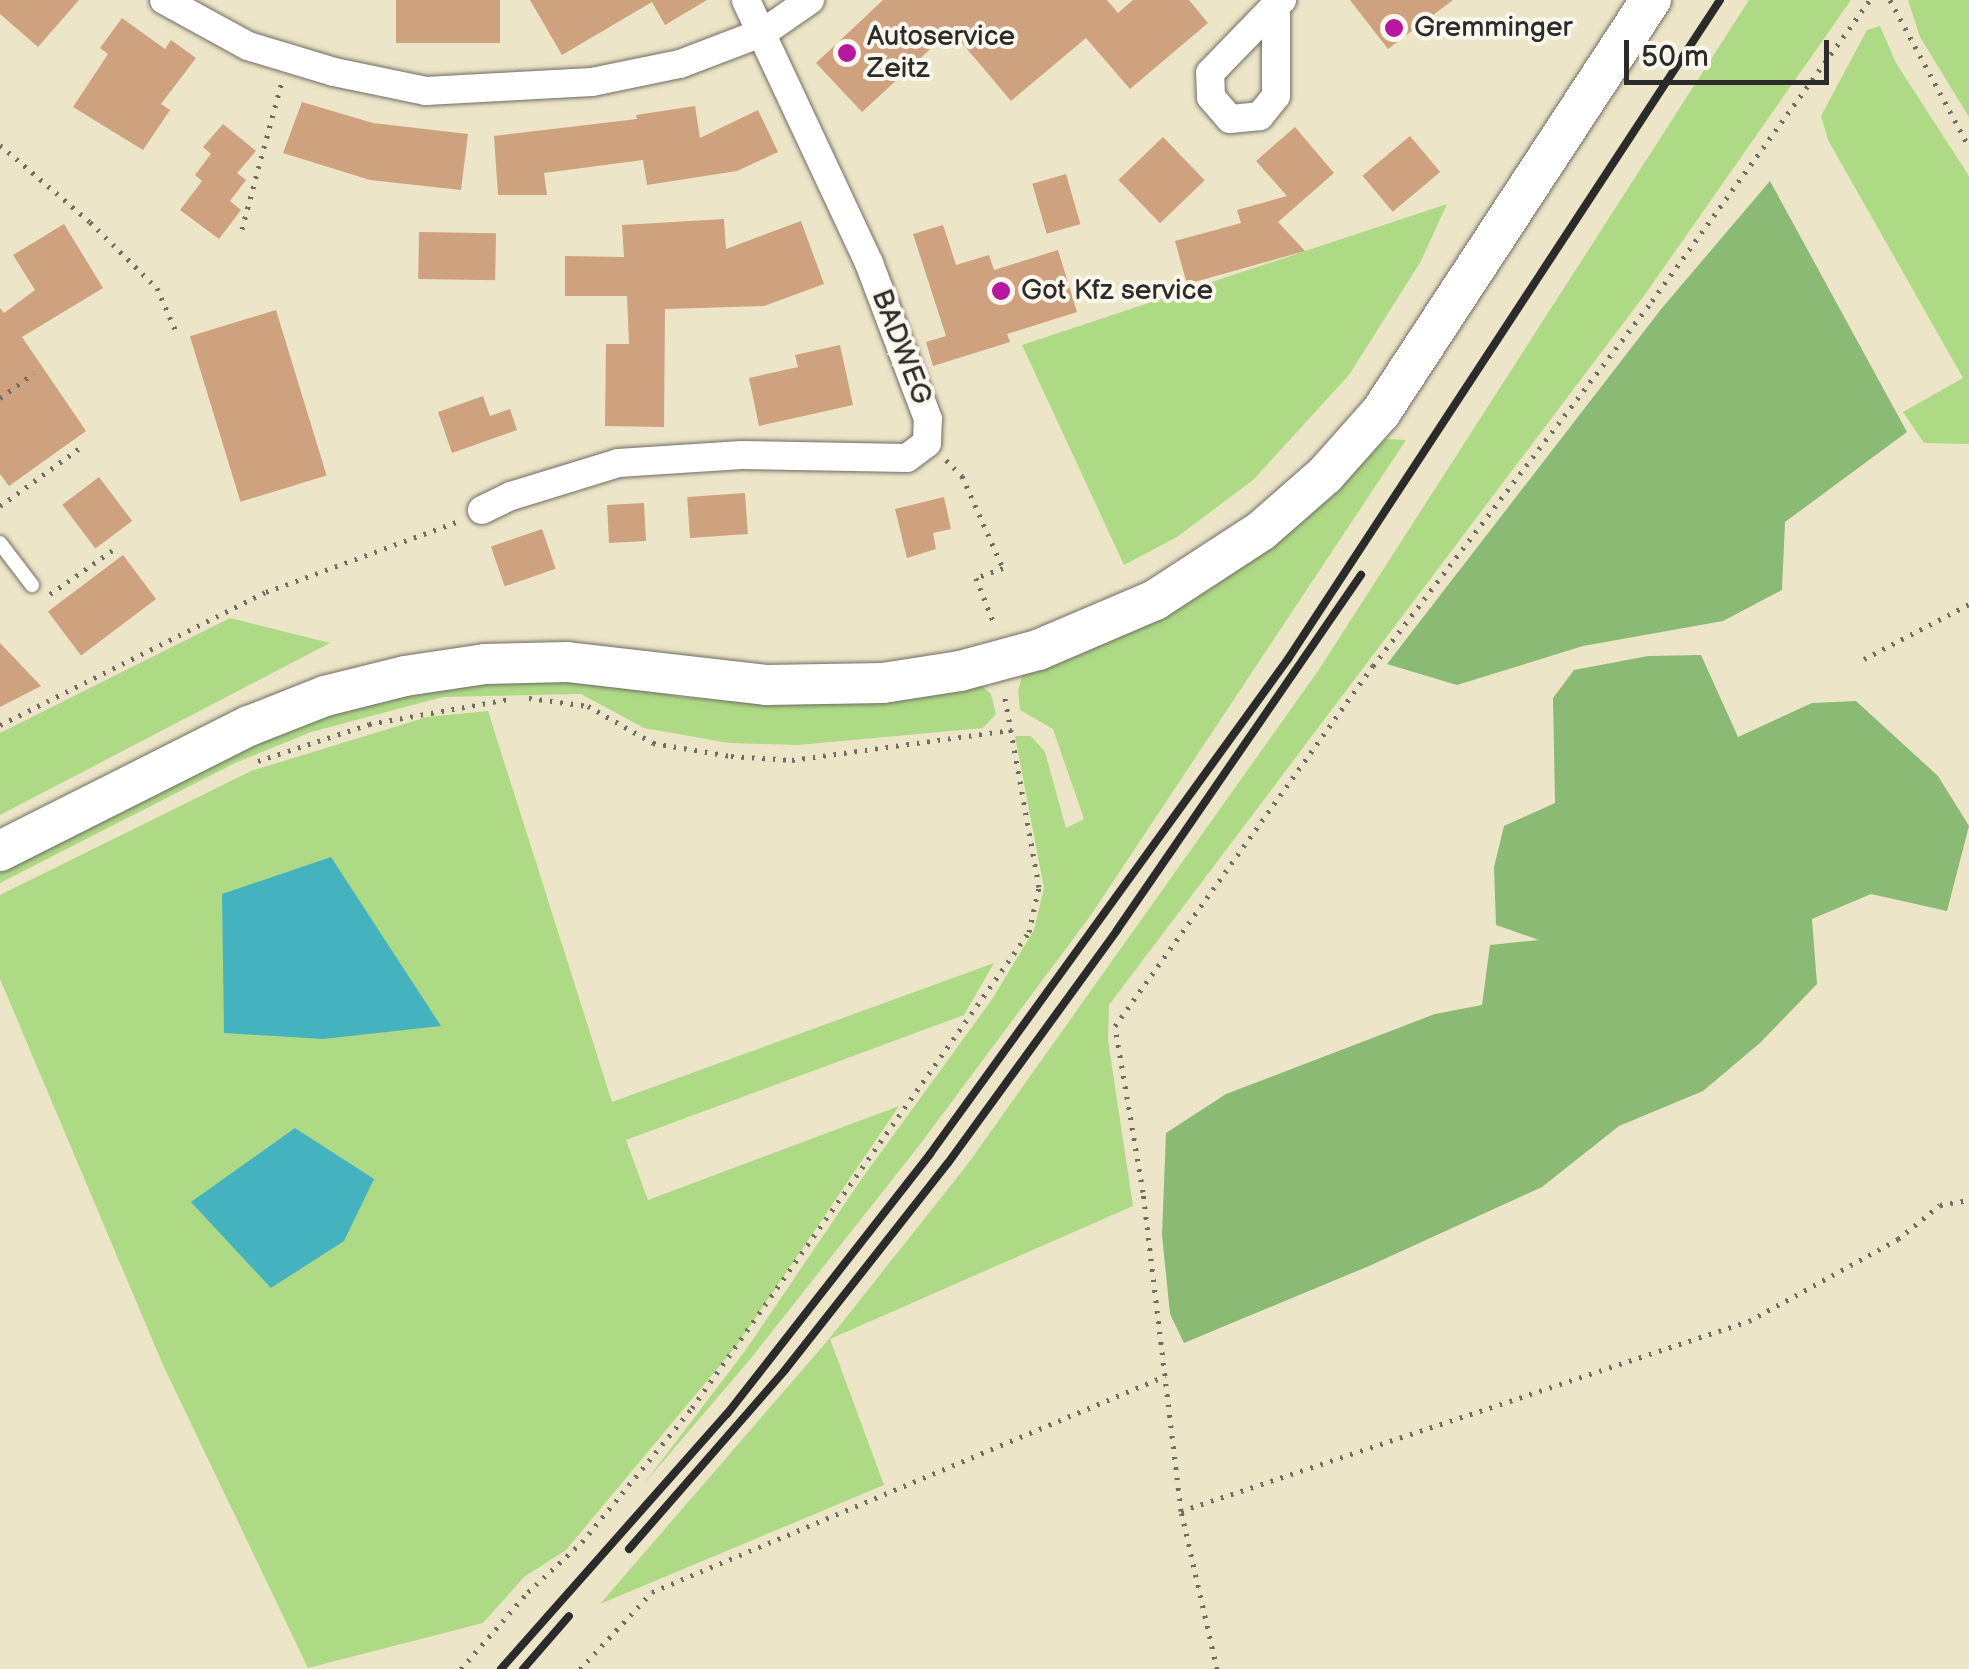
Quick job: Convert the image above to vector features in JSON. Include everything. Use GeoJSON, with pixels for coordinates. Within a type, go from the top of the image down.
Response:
{"type":"FeatureCollection","features":[{"type":"Feature","properties":{"kind":"main road"},"geometry":{"type":"LineString","coordinates":[[0,851],[249,726],[325,696],[391,679],[472,666],[568,662],[766,685],[883,683],[960,671],[1038,650],[1155,600],[1227,556],[1283,513],[1381,412],[1651,0]]}},
{"type":"Feature","properties":{"kind":"street"},"geometry":{"type":"LineString","coordinates":[[164,0],[248,46],[426,91],[547,87],[680,64],[764,32],[810,0]]}},
{"type":"Feature","properties":{"kind":"street","name":"BADWEG"},"geometry":{"type":"LineString","coordinates":[[482,510],[510,496],[618,463],[742,454],[906,458],[928,442],[928,419],[869,263],[746,0]]}},
{"type":"Feature","properties":{"kind":"lane"},"geometry":{"type":"LineString","coordinates":[[0,543],[32,584]]}},
{"type":"Feature","properties":{"kind":"path"},"geometry":{"type":"LineString","coordinates":[[1216,1669],[1181,1510],[1144,1192],[1114,1026],[1373,666],[1652,302],[1870,0]]}},
{"type":"Feature","properties":{"kind":"path"},"geometry":{"type":"LineString","coordinates":[[1890,0],[1969,147]]}},
{"type":"Feature","properties":{"kind":"path"},"geometry":{"type":"LineString","coordinates":[[242,229],[288,58]]}},
{"type":"Feature","properties":{"kind":"path"},"geometry":{"type":"LineString","coordinates":[[0,146],[90,222],[157,288],[175,329]]}},
{"type":"Feature","properties":{"kind":"path"},"geometry":{"type":"LineString","coordinates":[[0,398],[34,373]]}},
{"type":"Feature","properties":{"kind":"path"},"geometry":{"type":"LineString","coordinates":[[928,442],[962,476],[1003,568],[976,578],[997,632],[986,636]]}},
{"type":"Feature","properties":{"kind":"path"},"geometry":{"type":"LineString","coordinates":[[0,506],[84,446]]}},
{"type":"Feature","properties":{"kind":"path"},"geometry":{"type":"LineString","coordinates":[[0,725],[266,592],[482,510]]}},
{"type":"Feature","properties":{"kind":"path"},"geometry":{"type":"LineString","coordinates":[[32,584],[42,600],[118,547]]}},
{"type":"Feature","properties":{"kind":"path"},"geometry":{"type":"LineString","coordinates":[[1864,658],[1969,604]]}},
{"type":"Feature","properties":{"kind":"path"},"geometry":{"type":"LineString","coordinates":[[250,764],[369,724],[444,708],[522,698],[588,706],[653,743],[731,756],[792,760],[1012,730],[1039,887],[1029,932],[692,1408],[582,1542],[528,1592],[461,1669]]}},
{"type":"Feature","properties":{"kind":"path"},"geometry":{"type":"LineString","coordinates":[[1181,1510],[1749,1321],[1898,1239],[1940,1206],[1969,1200]]}},
{"type":"Feature","properties":{"kind":"path"},"geometry":{"type":"LineString","coordinates":[[580,1669],[652,1592],[1165,1376]]}},
{"type":"Feature","properties":{"kind":"green space"},"geometry":{"type":"Polygon","coordinates":[[[1749,0],[1851,0],[1646,293],[1109,1005],[1108,1040],[1133,1206],[830,1339],[884,1485],[600,1604],[829,1339],[967,1165],[1318,671],[1749,0]]]}},
{"type":"Feature","properties":{"kind":"green space"},"geometry":{"type":"Polygon","coordinates":[[[1908,0],[1969,0],[1969,117],[1920,37],[1908,0]]]}},
{"type":"Feature","properties":{"kind":"green space"},"geometry":{"type":"Polygon","coordinates":[[[1880,26],[1896,63],[1969,176],[1969,444],[1924,443],[1903,412],[1963,378],[1828,140],[1821,116],[1867,30],[1880,26]]]}},
{"type":"Feature","properties":{"kind":"green space"},"geometry":{"type":"Polygon","coordinates":[[[1770,181],[1907,432],[1785,522],[1782,590],[1723,621],[1583,646],[1457,685],[1387,664],[1662,308],[1770,181]]]}},
{"type":"Feature","properties":{"kind":"green space"},"geometry":{"type":"Polygon","coordinates":[[[1447,204],[1421,261],[1349,375],[1253,480],[1177,537],[1124,565],[1022,345],[1447,204]]]}},
{"type":"Feature","properties":{"kind":"green space"},"geometry":{"type":"Polygon","coordinates":[[[1386,439],[1406,440],[1091,915],[918,1147],[752,1357],[643,1485],[745,1351],[863,1177],[993,998],[1034,930],[1044,888],[1015,736],[1031,736],[1045,752],[1066,828],[1084,819],[1053,729],[1020,710],[1018,691],[1024,669],[1162,614],[1218,584],[1302,523],[1386,439]]]}},
{"type":"Feature","properties":{"kind":"green space"},"geometry":{"type":"Polygon","coordinates":[[[230,618],[330,643],[0,815],[0,733],[230,618]]]}},
{"type":"Feature","properties":{"kind":"green space"},"geometry":{"type":"Polygon","coordinates":[[[1701,655],[1738,737],[1812,703],[1856,701],[1938,776],[1969,826],[1947,911],[1871,894],[1812,919],[1817,984],[1760,1043],[1703,1091],[1619,1126],[1542,1187],[1369,1266],[1184,1343],[1170,1314],[1162,1235],[1166,1133],[1226,1094],[1435,1014],[1482,1005],[1490,945],[1539,940],[1496,925],[1494,867],[1504,826],[1555,803],[1553,698],[1574,670],[1648,656],[1701,655]]]}},
{"type":"Feature","properties":{"kind":"green space"},"geometry":{"type":"Polygon","coordinates":[[[518,678],[623,680],[679,697],[757,703],[980,684],[991,694],[996,714],[983,728],[798,745],[729,743],[644,728],[581,694],[443,697],[311,732],[235,763],[0,883],[0,864],[256,732],[438,686],[518,678]]]}},
{"type":"Feature","properties":{"kind":"green space"},"geometry":{"type":"Polygon","coordinates":[[[488,711],[612,1102],[994,963],[964,1015],[626,1140],[648,1200],[899,1106],[737,1345],[566,1550],[524,1577],[483,1623],[308,1668],[163,1365],[0,979],[0,895],[251,771],[427,717],[488,711]]]}},
{"type":"Feature","properties":{"kind":"water"},"geometry":{"type":"Polygon","coordinates":[[[331,857],[441,1026],[323,1039],[224,1033],[222,894],[331,857]]]}},
{"type":"Feature","properties":{"kind":"water"},"geometry":{"type":"Polygon","coordinates":[[[295,1128],[374,1179],[344,1241],[271,1288],[191,1202],[295,1128]]]}},
{"type":"Feature","properties":{"kind":"building"},"geometry":{"type":"Polygon","coordinates":[[[0,0],[79,0],[38,47],[0,14],[0,0]]]}},
{"type":"Feature","properties":{"kind":"building"},"geometry":{"type":"Polygon","coordinates":[[[396,0],[500,0],[500,43],[396,43],[396,0]]]}},
{"type":"Feature","properties":{"kind":"building"},"geometry":{"type":"Polygon","coordinates":[[[530,0],[707,0],[665,25],[652,2],[562,55],[530,0]]]}},
{"type":"Feature","properties":{"kind":"building"},"geometry":{"type":"Polygon","coordinates":[[[883,0],[1107,0],[1118,13],[1133,0],[1189,0],[1208,23],[1130,89],[1086,38],[1011,101],[951,30],[862,112],[816,63],[883,0]]]}},
{"type":"Feature","properties":{"kind":"building","name":"Gremminger"},"geometry":{"type":"Polygon","coordinates":[[[1350,0],[1453,0],[1388,49],[1350,0]]]}},
{"type":"Feature","properties":{"kind":"building"},"geometry":{"type":"Polygon","coordinates":[[[122,18],[165,49],[171,40],[196,58],[161,104],[170,110],[143,150],[73,107],[108,54],[100,48],[122,18]]]}},
{"type":"Feature","properties":{"kind":"building"},"geometry":{"type":"Polygon","coordinates":[[[302,102],[373,123],[468,134],[461,190],[370,180],[283,153],[302,102]]]}},
{"type":"Feature","properties":{"kind":"building"},"geometry":{"type":"Polygon","coordinates":[[[695,106],[700,138],[758,110],[778,152],[737,171],[647,185],[643,160],[544,173],[547,195],[498,195],[494,136],[637,119],[636,115],[695,106]]]}},
{"type":"Feature","properties":{"kind":"building"},"geometry":{"type":"Polygon","coordinates":[[[223,124],[256,151],[237,173],[246,180],[230,201],[241,210],[219,239],[180,210],[202,181],[195,175],[211,154],[203,147],[223,124]]]}},
{"type":"Feature","properties":{"kind":"building"},"geometry":{"type":"Polygon","coordinates":[[[1295,127],[1334,173],[1278,222],[1305,251],[1187,284],[1175,241],[1241,223],[1237,210],[1287,196],[1256,161],[1295,127]]]}},
{"type":"Feature","properties":{"kind":"building"},"geometry":{"type":"Polygon","coordinates":[[[1410,136],[1440,172],[1393,212],[1363,176],[1410,136]]]}},
{"type":"Feature","properties":{"kind":"building"},"geometry":{"type":"Polygon","coordinates":[[[1163,137],[1205,180],[1160,223],[1118,180],[1163,137]]]}},
{"type":"Feature","properties":{"kind":"building"},"geometry":{"type":"Polygon","coordinates":[[[1066,174],[1080,224],[1047,234],[1032,184],[1066,174]]]}},
{"type":"Feature","properties":{"kind":"building"},"geometry":{"type":"Polygon","coordinates":[[[724,219],[726,249],[801,221],[824,284],[764,306],[665,309],[664,427],[605,426],[606,344],[629,344],[627,296],[565,296],[565,256],[624,257],[622,225],[724,219]]]}},
{"type":"Feature","properties":{"kind":"building"},"geometry":{"type":"Polygon","coordinates":[[[64,224],[103,288],[22,337],[86,431],[9,486],[0,474],[0,308],[4,313],[35,290],[13,255],[64,224]]]}},
{"type":"Feature","properties":{"kind":"building","name":"Got Kfz service"},"geometry":{"type":"Polygon","coordinates":[[[943,225],[956,265],[989,255],[994,270],[1058,250],[1077,312],[1007,334],[1010,342],[933,366],[926,342],[946,336],[913,234],[943,225]]]}},
{"type":"Feature","properties":{"kind":"building"},"geometry":{"type":"Polygon","coordinates":[[[419,232],[496,233],[495,280],[418,279],[419,232]]]}},
{"type":"Feature","properties":{"kind":"building"},"geometry":{"type":"Polygon","coordinates":[[[276,310],[327,475],[241,502],[190,336],[276,310]]]}},
{"type":"Feature","properties":{"kind":"building"},"geometry":{"type":"Polygon","coordinates":[[[840,345],[853,405],[759,426],[749,378],[798,367],[795,355],[840,345]]]}},
{"type":"Feature","properties":{"kind":"building"},"geometry":{"type":"Polygon","coordinates":[[[483,396],[490,416],[510,409],[517,430],[452,453],[438,412],[483,396]]]}},
{"type":"Feature","properties":{"kind":"building"},"geometry":{"type":"Polygon","coordinates":[[[99,477],[132,521],[95,549],[62,505],[99,477]]]}},
{"type":"Feature","properties":{"kind":"building"},"geometry":{"type":"Polygon","coordinates":[[[745,493],[748,534],[690,538],[687,497],[745,493]]]}},
{"type":"Feature","properties":{"kind":"building"},"geometry":{"type":"Polygon","coordinates":[[[944,497],[951,529],[933,533],[936,549],[907,558],[895,509],[944,497]]]}},
{"type":"Feature","properties":{"kind":"building"},"geometry":{"type":"Polygon","coordinates":[[[644,503],[646,541],[609,543],[607,505],[644,503]]]}},
{"type":"Feature","properties":{"kind":"building"},"geometry":{"type":"Polygon","coordinates":[[[542,529],[556,569],[505,586],[491,547],[542,529]]]}},
{"type":"Feature","properties":{"kind":"building"},"geometry":{"type":"Polygon","coordinates":[[[123,555],[156,599],[81,655],[48,612],[123,555]]]}},
{"type":"Feature","properties":{"kind":"building"},"geometry":{"type":"Polygon","coordinates":[[[0,643],[41,686],[0,707],[0,643]]]}},
{"type":"Feature","properties":{"kind":"railway"},"geometry":{"type":"LineString","coordinates":[[501,1669],[727,1414],[930,1154],[1288,659],[1720,0]]}},
{"type":"Feature","properties":{"kind":"railway"},"geometry":{"type":"LineString","coordinates":[[629,1549],[785,1370],[948,1163],[1117,930],[1361,575]]}},
{"type":"Feature","properties":{"kind":"railway"},"geometry":{"type":"LineString","coordinates":[[523,1669],[569,1616]]}},
{"type":"Feature","properties":{"kind":"place","name":"Gremminger"},"geometry":{"type":"Point","coordinates":[1394,28]}},
{"type":"Feature","properties":{"kind":"place","name":"Autoservice Zeitz"},"geometry":{"type":"Point","coordinates":[847,53]}},
{"type":"Feature","properties":{"kind":"place","name":"Got Kfz service"},"geometry":{"type":"Point","coordinates":[1001,291]}}]}
